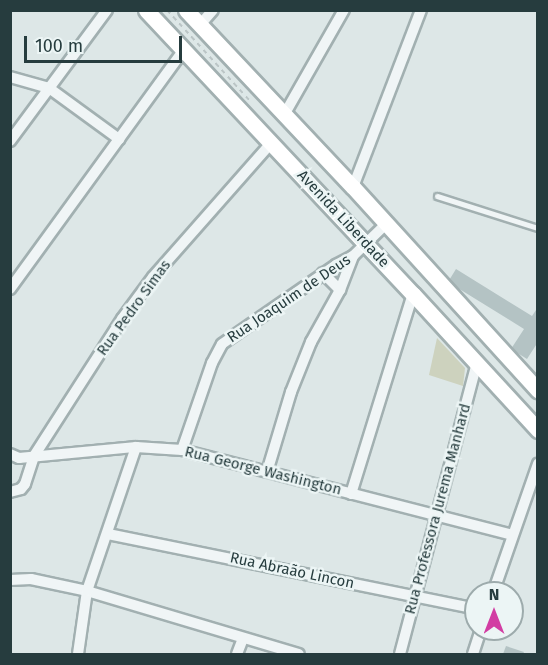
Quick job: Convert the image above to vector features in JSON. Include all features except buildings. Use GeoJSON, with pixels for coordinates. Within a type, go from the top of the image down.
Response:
{"type":"FeatureCollection","features":[{"type":"Feature","properties":{"kind":"main road","name":"Avenida Liberdade"},"geometry":{"type":"LineString","coordinates":[[146,10],[413,294],[537,430]]}},
{"type":"Feature","properties":{"kind":"main road","name":"Avenida Liberdade"},"geometry":{"type":"LineString","coordinates":[[186,10],[353,187],[537,390]]}},
{"type":"Feature","properties":{"kind":"street"},"geometry":{"type":"LineString","coordinates":[[10,141],[107,10]]}},
{"type":"Feature","properties":{"kind":"street"},"geometry":{"type":"LineString","coordinates":[[199,26],[213,10]]}},
{"type":"Feature","properties":{"kind":"street"},"geometry":{"type":"LineString","coordinates":[[284,115],[344,10]]}},
{"type":"Feature","properties":{"kind":"street"},"geometry":{"type":"LineString","coordinates":[[353,187],[421,10]]}},
{"type":"Feature","properties":{"kind":"street"},"geometry":{"type":"LineString","coordinates":[[10,289],[183,51]]}},
{"type":"Feature","properties":{"kind":"street"},"geometry":{"type":"LineString","coordinates":[[10,78],[49,88],[120,139]]}},
{"type":"Feature","properties":{"kind":"street","name":"Rua Pedro Simas"},"geometry":{"type":"LineString","coordinates":[[10,492],[21,489],[25,484],[34,456],[122,319],[153,277],[271,143]]}},
{"type":"Feature","properties":{"kind":"street","name":"Rua Joaquim de Deus"},"geometry":{"type":"LineString","coordinates":[[182,450],[212,363],[222,344],[323,273],[353,256],[386,224]]}},
{"type":"Feature","properties":{"kind":"street"},"geometry":{"type":"LineString","coordinates":[[267,472],[291,392],[311,342],[340,290],[353,256]]}},
{"type":"Feature","properties":{"kind":"street"},"geometry":{"type":"LineString","coordinates":[[323,273],[340,290]]}},
{"type":"Feature","properties":{"kind":"street"},"geometry":{"type":"LineString","coordinates":[[351,494],[413,294]]}},
{"type":"Feature","properties":{"kind":"street","name":"Rua Professora Jurema Manhard"},"geometry":{"type":"LineString","coordinates":[[400,654],[477,363]]}},
{"type":"Feature","properties":{"kind":"street"},"geometry":{"type":"LineString","coordinates":[[78,654],[87,591],[136,447]]}},
{"type":"Feature","properties":{"kind":"street","name":"Rua George Washington"},"geometry":{"type":"LineString","coordinates":[[10,454],[19,458],[136,447],[182,450],[512,536]]}},
{"type":"Feature","properties":{"kind":"street"},"geometry":{"type":"LineString","coordinates":[[497,581],[537,464]]}},
{"type":"Feature","properties":{"kind":"street","name":"Rua Abraão Lincon"},"geometry":{"type":"LineString","coordinates":[[108,534],[464,606]]}},
{"type":"Feature","properties":{"kind":"street"},"geometry":{"type":"LineString","coordinates":[[10,580],[31,579],[87,591],[299,654]]}},
{"type":"Feature","properties":{"kind":"street"},"geometry":{"type":"LineString","coordinates":[[237,654],[243,638]]}},
{"type":"Feature","properties":{"kind":"lane"},"geometry":{"type":"LineString","coordinates":[[436,195],[537,228]]}},
{"type":"Feature","properties":{"kind":"green space"},"geometry":{"type":"Polygon","coordinates":[[[437,338],[465,368],[463,386],[429,375],[437,338]]]}}]}
